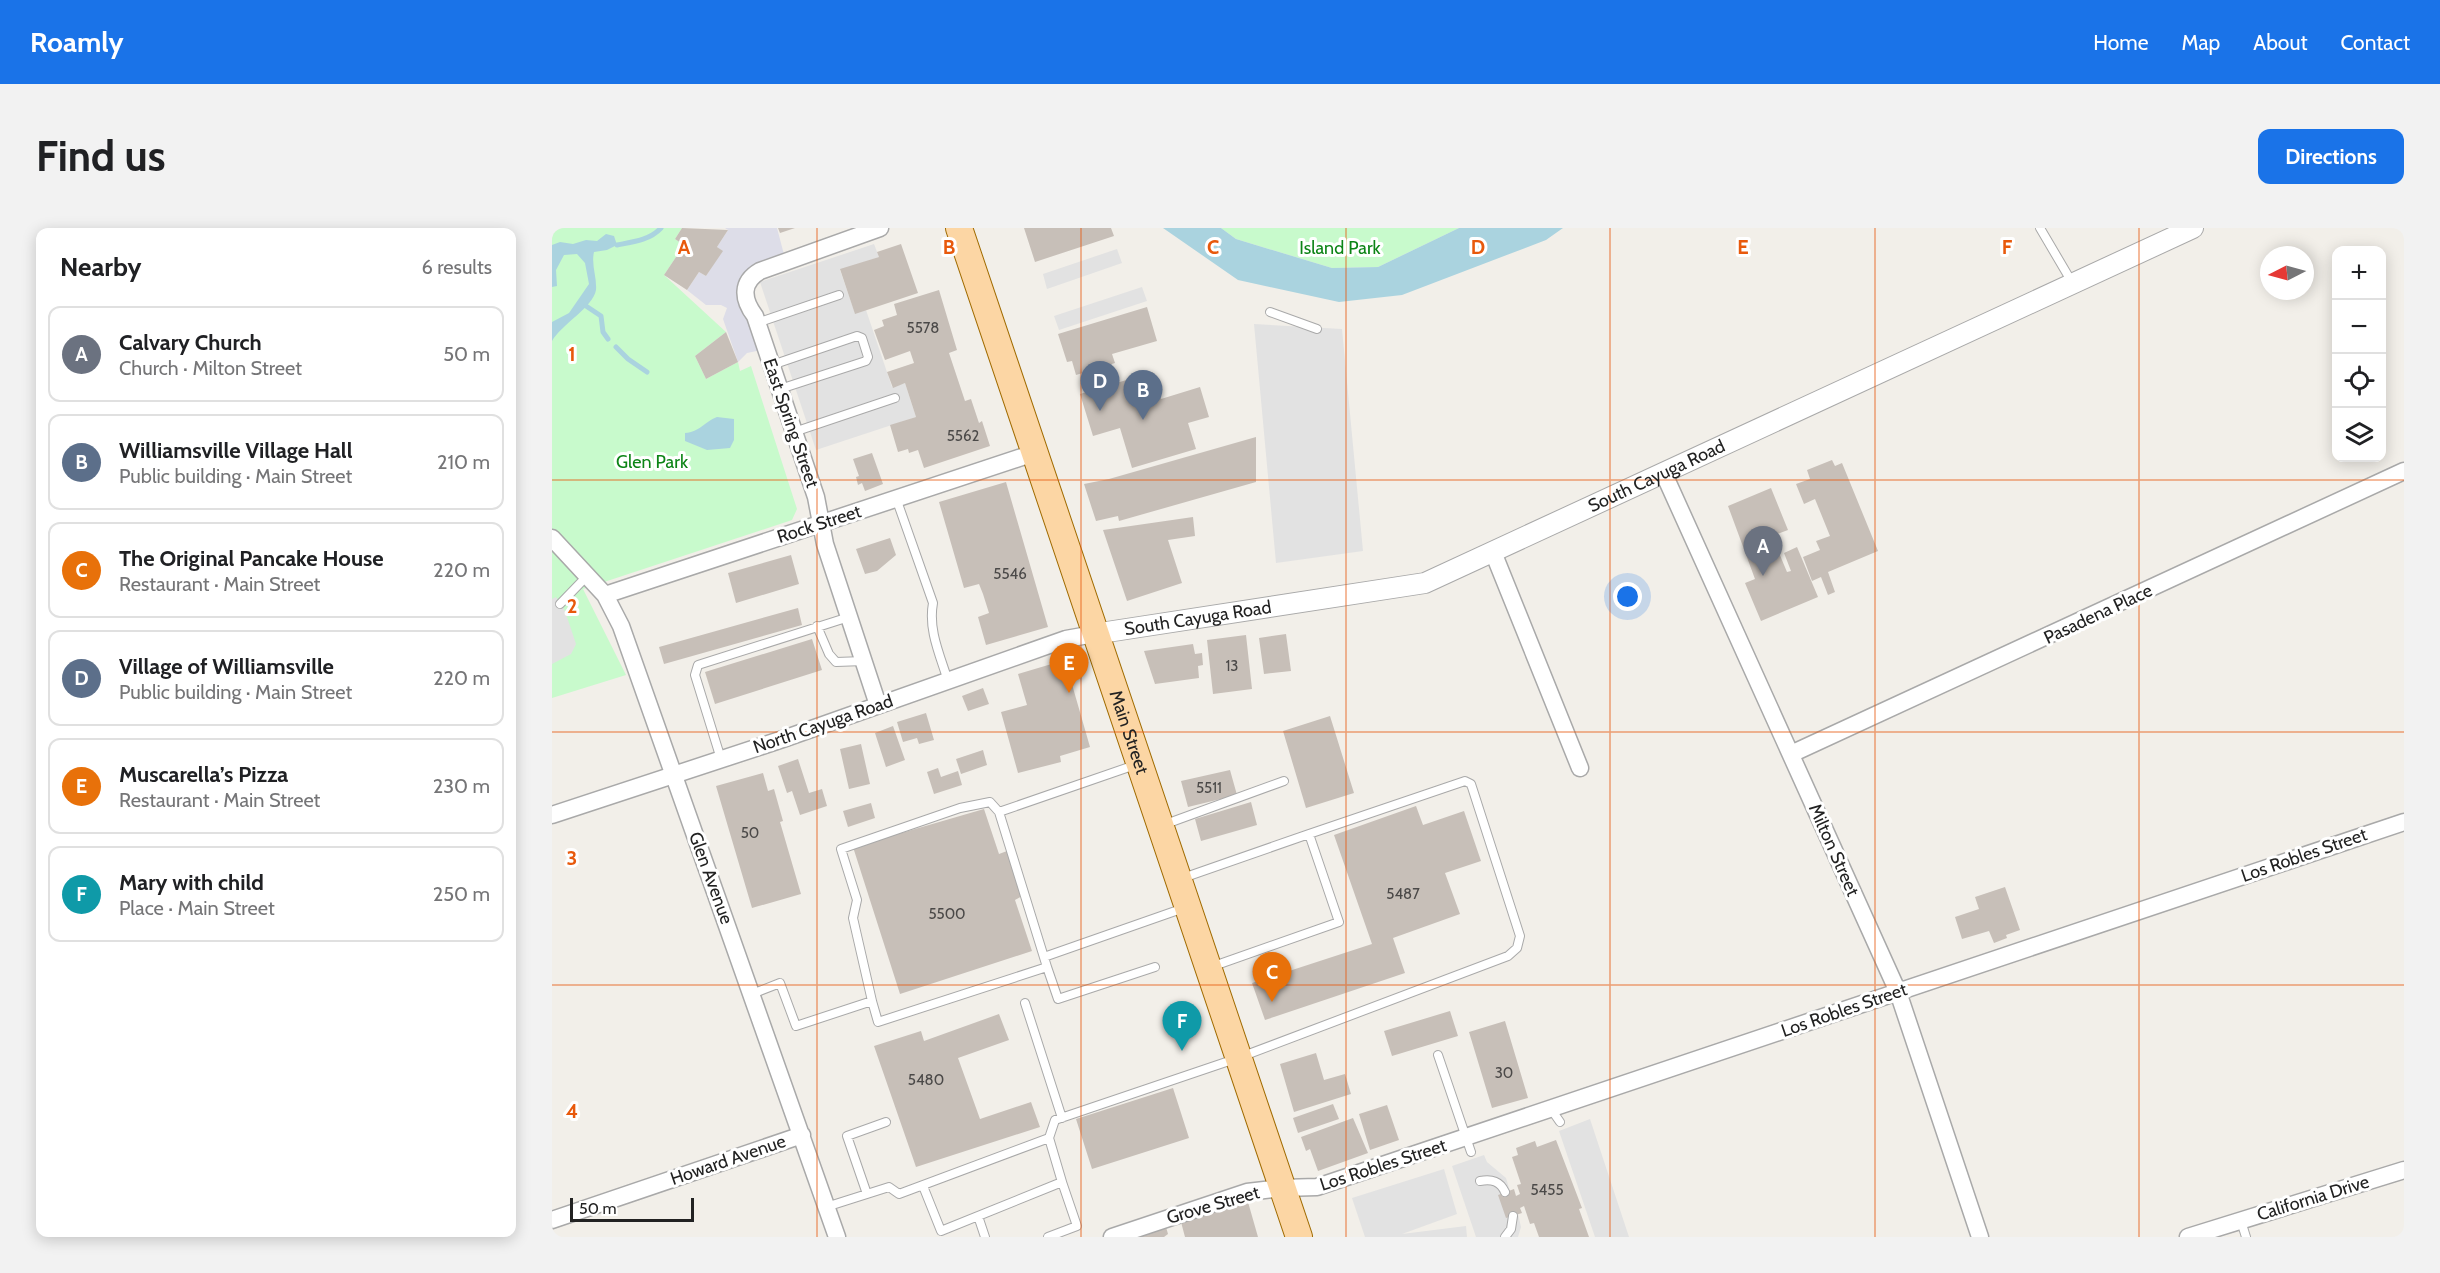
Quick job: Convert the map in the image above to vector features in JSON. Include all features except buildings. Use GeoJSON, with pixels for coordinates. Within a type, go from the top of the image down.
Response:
{"type":"FeatureCollection","features":[{"type":"Feature","properties":{"kind":"main road","name":"Main Street"},"geometry":{"type":"LineString","coordinates":[[958,228],[1299,1237]]}},
{"type":"Feature","properties":{"kind":"street","name":"East Spring Street"},"geometry":{"type":"LineString","coordinates":[[878,705],[825,544],[816,497],[756,320],[748,307],[744,292],[747,281],[760,271],[880,228]]}},
{"type":"Feature","properties":{"kind":"street","name":"South Cayuga Road"},"geometry":{"type":"LineString","coordinates":[[1094,634],[1425,584],[2193,228]]}},
{"type":"Feature","properties":{"kind":"street","name":"Rock Street"},"geometry":{"type":"LineString","coordinates":[[605,595],[1034,453]]}},
{"type":"Feature","properties":{"kind":"street","name":"Pasadena Place"},"geometry":{"type":"LineString","coordinates":[[1791,754],[2404,471]]}},
{"type":"Feature","properties":{"kind":"street","name":"Milton Street"},"geometry":{"type":"LineString","coordinates":[[1664,474],[1898,992],[1980,1237]]}},
{"type":"Feature","properties":{"kind":"street","name":"Glen Avenue"},"geometry":{"type":"LineString","coordinates":[[552,538],[605,595],[621,626],[837,1237]]}},
{"type":"Feature","properties":{"kind":"street"},"geometry":{"type":"LineString","coordinates":[[1493,552],[1580,768]]}},
{"type":"Feature","properties":{"kind":"street","name":"North Cayuga Road"},"geometry":{"type":"LineString","coordinates":[[552,815],[1066,639],[1094,634]]}},
{"type":"Feature","properties":{"kind":"street","name":"Los Robles Street"},"geometry":{"type":"LineString","coordinates":[[1282,1188],[1317,1187],[1469,1145],[1556,1116],[1898,992],[2404,822]]}},
{"type":"Feature","properties":{"kind":"street","name":"Howard Avenue"},"geometry":{"type":"LineString","coordinates":[[552,1220],[802,1135]]}},
{"type":"Feature","properties":{"kind":"street","name":"California Drive"},"geometry":{"type":"LineString","coordinates":[[2188,1237],[2404,1170]]}},
{"type":"Feature","properties":{"kind":"street","name":"Grove Street"},"geometry":{"type":"LineString","coordinates":[[1112,1237],[1247,1192],[1282,1188]]}},
{"type":"Feature","properties":{"kind":"lane"},"geometry":{"type":"LineString","coordinates":[[2040,228],[2073,284]]}},
{"type":"Feature","properties":{"kind":"lane"},"geometry":{"type":"LineString","coordinates":[[756,320],[839,295]]}},
{"type":"Feature","properties":{"kind":"lane"},"geometry":{"type":"LineString","coordinates":[[1270,312],[1317,329]]}},
{"type":"Feature","properties":{"kind":"lane"},"geometry":{"type":"LineString","coordinates":[[771,366],[857,336],[865,343],[868,357],[866,361],[780,389]]}},
{"type":"Feature","properties":{"kind":"lane"},"geometry":{"type":"LineString","coordinates":[[794,432],[895,398]]}},
{"type":"Feature","properties":{"kind":"lane"},"geometry":{"type":"LineString","coordinates":[[896,498],[933,603],[930,616],[932,631],[948,681]]}},
{"type":"Feature","properties":{"kind":"lane"},"geometry":{"type":"LineString","coordinates":[[560,604],[588,575]]}},
{"type":"Feature","properties":{"kind":"lane"},"geometry":{"type":"LineString","coordinates":[[721,759],[695,675],[698,665],[849,617]]}},
{"type":"Feature","properties":{"kind":"lane"},"geometry":{"type":"LineString","coordinates":[[817,626],[836,662],[864,662]]}},
{"type":"Feature","properties":{"kind":"lane"},"geometry":{"type":"LineString","coordinates":[[999,812],[1139,764]]}},
{"type":"Feature","properties":{"kind":"lane"},"geometry":{"type":"LineString","coordinates":[[1160,826],[1284,781]]}},
{"type":"Feature","properties":{"kind":"lane"},"geometry":{"type":"LineString","coordinates":[[1048,1237],[1077,1226],[1049,1138],[1055,1120],[1238,1058],[1508,956],[1517,948],[1520,936],[1471,784],[1465,781],[1178,879]]}},
{"type":"Feature","properties":{"kind":"lane"},"geometry":{"type":"LineString","coordinates":[[1047,967],[878,1022],[853,918],[857,900],[841,849],[960,808],[990,802],[999,812],[1058,999],[1155,967]]}},
{"type":"Feature","properties":{"kind":"lane"},"geometry":{"type":"LineString","coordinates":[[1208,968],[1340,921],[1309,834]]}},
{"type":"Feature","properties":{"kind":"lane"},"geometry":{"type":"LineString","coordinates":[[1044,957],[1187,907]]}},
{"type":"Feature","properties":{"kind":"lane"},"geometry":{"type":"LineString","coordinates":[[752,993],[780,983],[796,1026],[872,1001]]}},
{"type":"Feature","properties":{"kind":"lane"},"geometry":{"type":"LineString","coordinates":[[1025,1003],[1062,1118]]}},
{"type":"Feature","properties":{"kind":"lane"},"geometry":{"type":"LineString","coordinates":[[1438,1055],[1469,1145]]}},
{"type":"Feature","properties":{"kind":"lane"},"geometry":{"type":"LineString","coordinates":[[867,1194],[847,1136],[886,1122]]}},
{"type":"Feature","properties":{"kind":"lane"},"geometry":{"type":"LineString","coordinates":[[826,1207],[889,1187],[899,1194],[1049,1138]]}},
{"type":"Feature","properties":{"kind":"lane"},"geometry":{"type":"LineString","coordinates":[[1480,1181],[1493,1180],[1499,1183],[1505,1192]]}},
{"type":"Feature","properties":{"kind":"lane"},"geometry":{"type":"LineString","coordinates":[[923,1186],[941,1231],[1062,1182]]}},
{"type":"Feature","properties":{"kind":"lane"},"geometry":{"type":"LineString","coordinates":[[978,1216],[985,1237]]}},
{"type":"Feature","properties":{"kind":"lane"},"geometry":{"type":"LineString","coordinates":[[1505,1237],[1511,1229],[1513,1216]]}},
{"type":"Feature","properties":{"kind":"lane"},"geometry":{"type":"LineString","coordinates":[[2241,1221],[2246,1237]]}},
{"type":"Feature","properties":{"kind":"green space","name":"Glen Park"},"geometry":{"type":"Polygon","coordinates":[[[552,228],[682,228],[675,239],[684,245],[664,275],[726,332],[695,356],[706,379],[738,362],[740,371],[751,366],[797,509],[792,520],[583,589],[626,675],[552,698],[552,228]]]}},
{"type":"Feature","properties":{"kind":"green space","name":"Island Park"},"geometry":{"type":"Polygon","coordinates":[[[1221,228],[1459,228],[1378,267],[1332,268],[1236,239],[1221,228]]]}},
{"type":"Feature","properties":{"kind":"shaded area"},"geometry":{"type":"Polygon","coordinates":[[[725,228],[777,228],[786,262],[747,281],[766,349],[747,353],[738,362],[723,319],[727,308],[721,305],[706,305],[687,290],[699,272],[706,276],[722,251],[717,247],[728,230],[725,228]]]}},
{"type":"Feature","properties":{"kind":"shaded area"},"geometry":{"type":"Polygon","coordinates":[[[874,244],[879,257],[840,270],[855,313],[866,310],[892,387],[905,383],[916,417],[816,450],[760,282],[874,244]]]}},
{"type":"Feature","properties":{"kind":"shaded area"},"geometry":{"type":"Polygon","coordinates":[[[1117,249],[1122,263],[1047,289],[1043,274],[1117,249]]]}},
{"type":"Feature","properties":{"kind":"shaded area"},"geometry":{"type":"Polygon","coordinates":[[[1142,287],[1147,301],[1059,330],[1054,316],[1142,287]]]}},
{"type":"Feature","properties":{"kind":"shaded area"},"geometry":{"type":"Polygon","coordinates":[[[1254,324],[1342,329],[1363,551],[1276,563],[1254,324]]]}},
{"type":"Feature","properties":{"kind":"shaded area"},"geometry":{"type":"Polygon","coordinates":[[[556,597],[565,611],[576,644],[571,654],[552,664],[552,599],[556,597]]]}},
{"type":"Feature","properties":{"kind":"shaded area"},"geometry":{"type":"Polygon","coordinates":[[[1590,1119],[1629,1237],[1595,1237],[1559,1131],[1590,1119]]]}},
{"type":"Feature","properties":{"kind":"shaded area"},"geometry":{"type":"Polygon","coordinates":[[[1484,1155],[1487,1162],[1506,1178],[1510,1191],[1499,1195],[1518,1214],[1521,1227],[1518,1237],[1476,1237],[1452,1166],[1484,1155]]]}},
{"type":"Feature","properties":{"kind":"shaded area"},"geometry":{"type":"Polygon","coordinates":[[[1444,1169],[1457,1214],[1402,1234],[1466,1226],[1467,1237],[1365,1237],[1352,1198],[1444,1169]]]}},
{"type":"Feature","properties":{"kind":"water"},"geometry":{"type":"Polygon","coordinates":[[[1163,228],[1221,228],[1236,239],[1332,268],[1378,267],[1459,228],[1563,228],[1546,240],[1402,295],[1339,302],[1238,280],[1163,228]]]}},
{"type":"Feature","properties":{"kind":"water"},"geometry":{"type":"Polygon","coordinates":[[[606,234],[614,236],[617,245],[607,250],[594,252],[596,290],[594,296],[552,341],[552,322],[569,313],[589,284],[585,263],[577,254],[564,255],[556,270],[557,286],[552,287],[552,245],[560,242],[573,244],[586,240],[597,241],[606,234]]]}},
{"type":"Feature","properties":{"kind":"water"},"geometry":{"type":"Polygon","coordinates":[[[717,417],[734,419],[734,440],[730,448],[707,450],[685,441],[685,433],[694,431],[717,417]]]}},
{"type":"Feature","properties":{"kind":"waterway"},"geometry":{"type":"LineString","coordinates":[[617,245],[646,238],[661,228]]}},
{"type":"Feature","properties":{"kind":"waterway"},"geometry":{"type":"LineString","coordinates":[[586,306],[601,316],[603,332],[608,339]]}},
{"type":"Feature","properties":{"kind":"waterway"},"geometry":{"type":"LineString","coordinates":[[616,347],[628,359],[647,372]]}},
{"type":"Feature","properties":{"kind":"place","name":"Village of Williamsville"},"geometry":{"type":"Point","coordinates":[1100,411]}},
{"type":"Feature","properties":{"kind":"place","name":"Williamsville Village Hall"},"geometry":{"type":"Point","coordinates":[1143,420]}},
{"type":"Feature","properties":{"kind":"place","name":"Calvary Church"},"geometry":{"type":"Point","coordinates":[1763,576]}},
{"type":"Feature","properties":{"kind":"place","name":"Muscarella’s Pizza"},"geometry":{"type":"Point","coordinates":[1069,693]}},
{"type":"Feature","properties":{"kind":"place","name":"The Original Pancake House"},"geometry":{"type":"Point","coordinates":[1272,1002]}},
{"type":"Feature","properties":{"kind":"place","name":"Mary with child"},"geometry":{"type":"Point","coordinates":[1182,1051]}}]}
